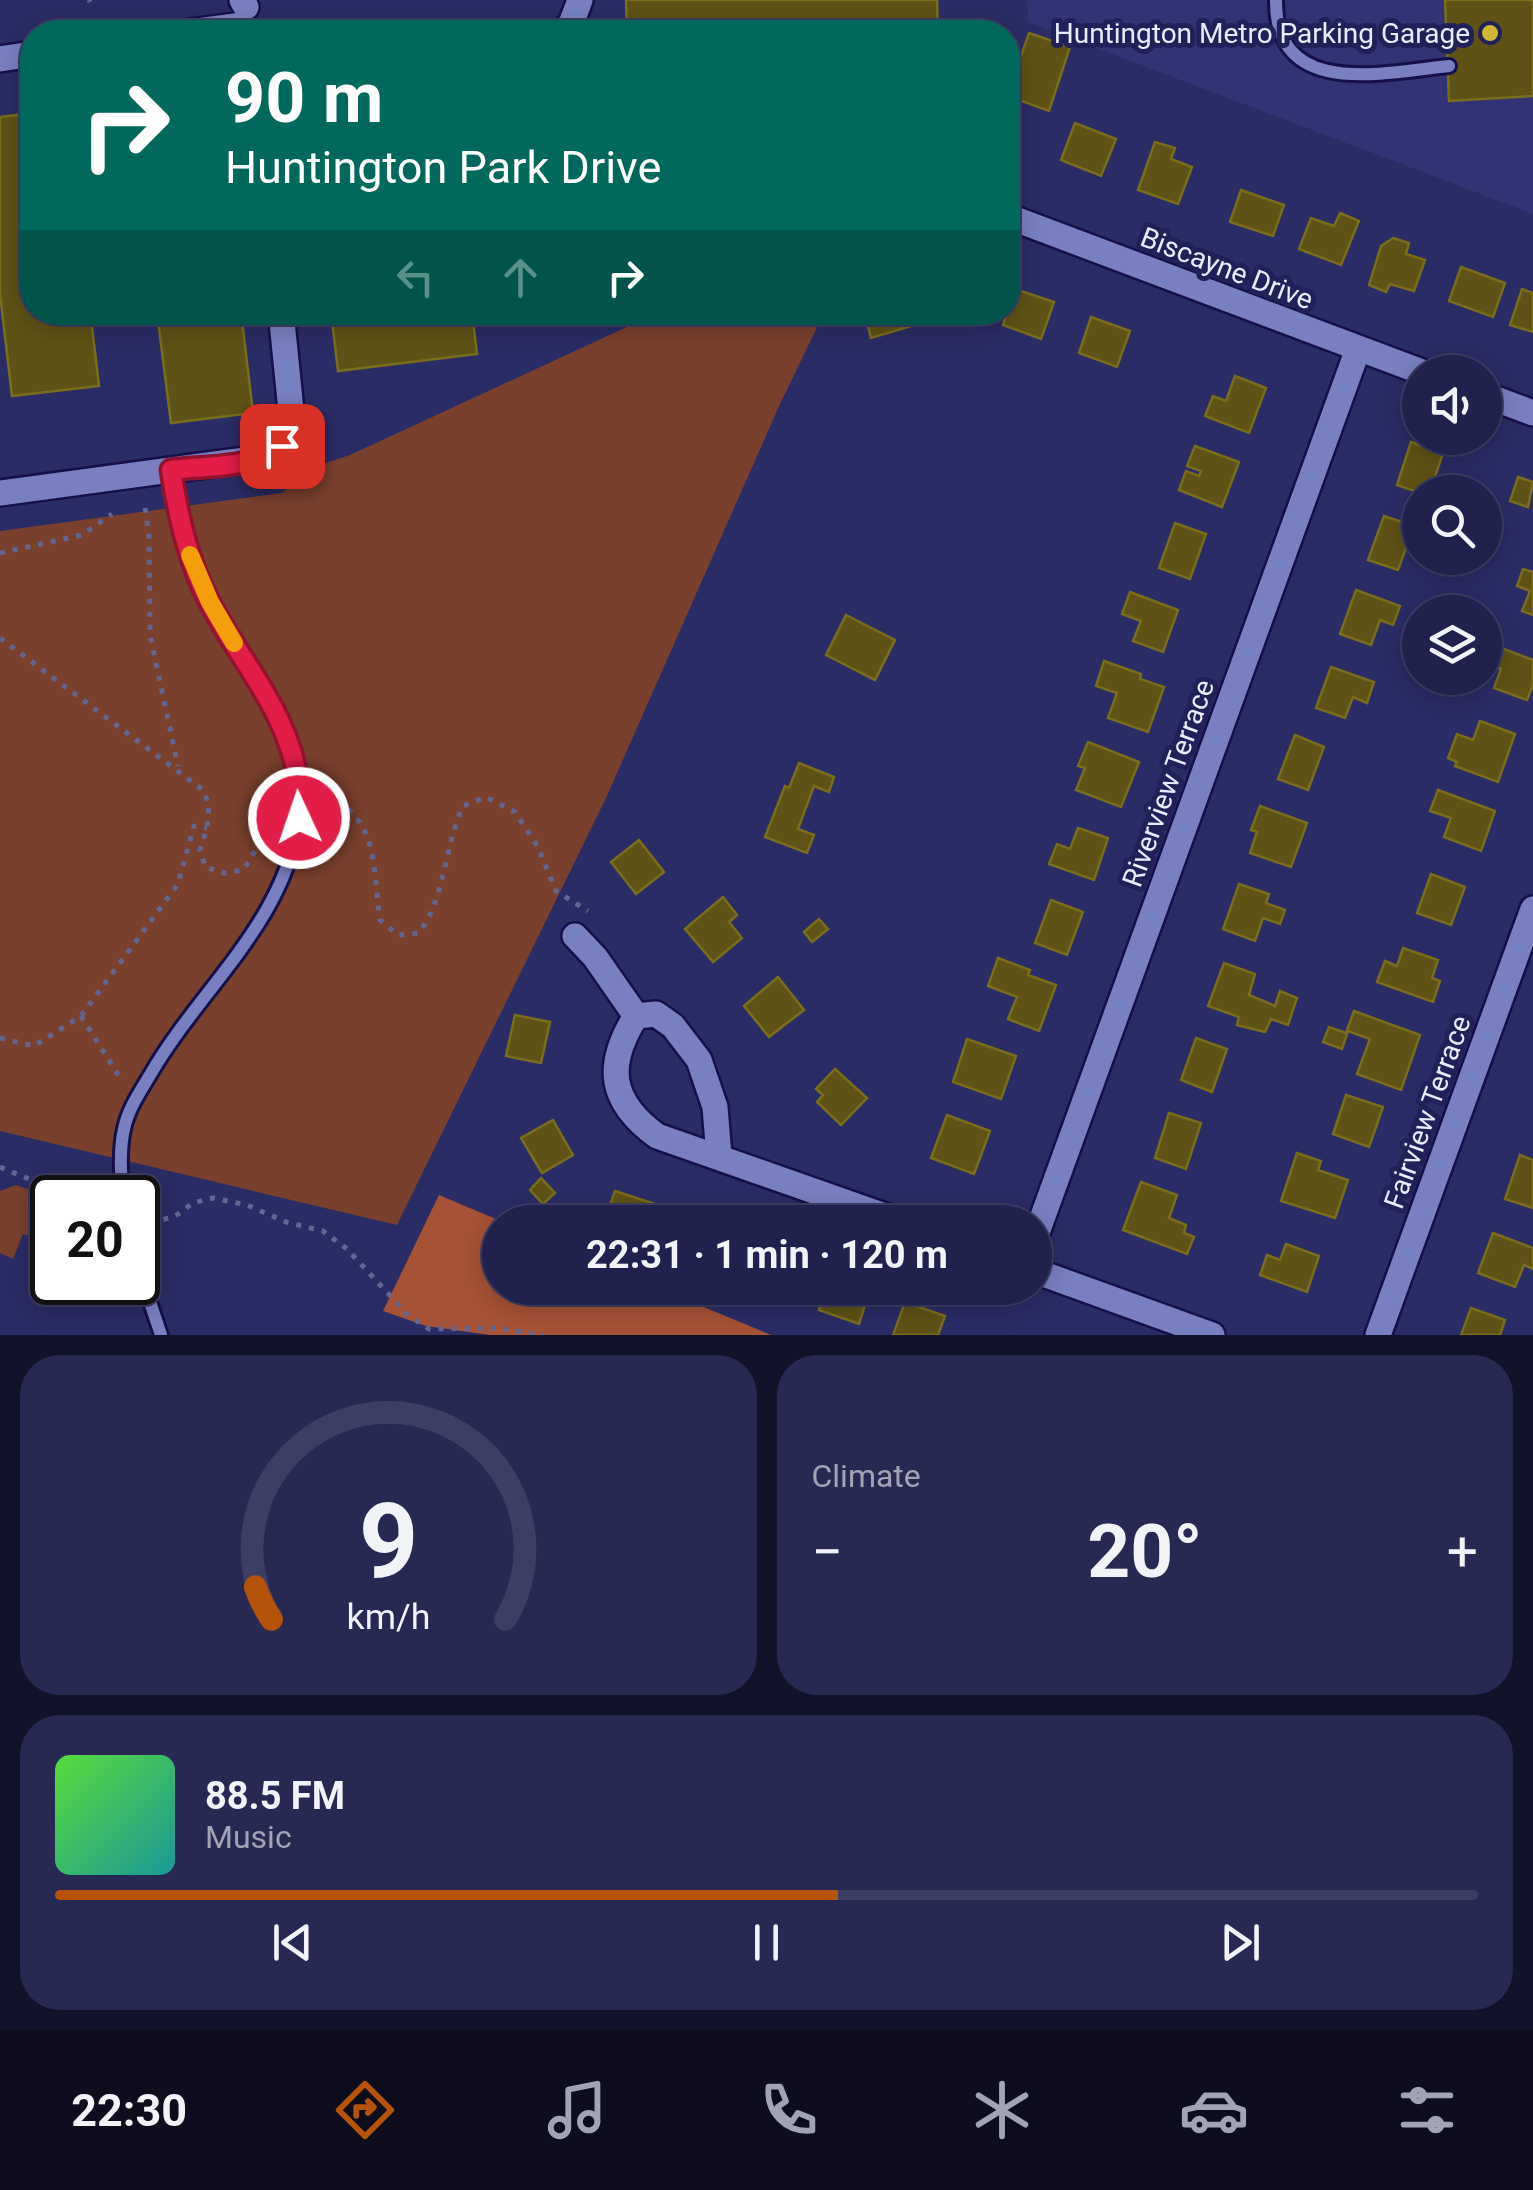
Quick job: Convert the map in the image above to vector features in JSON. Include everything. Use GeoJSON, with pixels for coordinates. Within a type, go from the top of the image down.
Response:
{"type":"FeatureCollection","features":[{"type":"Feature","properties":{"kind":"street","name":"Biscayne Drive"},"geometry":{"type":"LineString","coordinates":[[1020,221],[1402,365]]}},
{"type":"Feature","properties":{"kind":"street"},"geometry":{"type":"LineString","coordinates":[[0,493],[274,456],[294,430],[282,325]]}},
{"type":"Feature","properties":{"kind":"street","name":"Riverview Terrace"},"geometry":{"type":"LineString","coordinates":[[1047,1205],[1358,349]]}},
{"type":"Feature","properties":{"kind":"street"},"geometry":{"type":"LineString","coordinates":[[1502,402],[1533,413]]}},
{"type":"Feature","properties":{"kind":"street","name":"Fairview Terrace"},"geometry":{"type":"LineString","coordinates":[[1378,1335],[1533,909]]}},
{"type":"Feature","properties":{"kind":"street"},"geometry":{"type":"LineString","coordinates":[[575,936],[595,957],[636,1016]]}},
{"type":"Feature","properties":{"kind":"street"},"geometry":{"type":"LineString","coordinates":[[636,1016],[656,1014],[673,1026],[698,1060],[715,1107],[719,1156]]}},
{"type":"Feature","properties":{"kind":"street"},"geometry":{"type":"LineString","coordinates":[[636,1016],[622,1038],[616,1062],[617,1087],[636,1120],[657,1136],[855,1205]]}},
{"type":"Feature","properties":{"kind":"street"},"geometry":{"type":"LineString","coordinates":[[1052,1277],[1212,1335]]}},
{"type":"Feature","properties":{"kind":"lane"},"geometry":{"type":"LineString","coordinates":[[1276,0],[1276,24],[1286,45],[1301,62],[1317,70],[1394,72],[1449,66]]}},
{"type":"Feature","properties":{"kind":"lane"},"geometry":{"type":"LineString","coordinates":[[123,1175],[123,1130],[134,1102],[163,1052],[274,899],[291,864],[299,818],[296,767],[287,736],[196,571],[171,470]]}},
{"type":"Feature","properties":{"kind":"lane"},"geometry":{"type":"LineString","coordinates":[[151,1305],[161,1335]]}},
{"type":"Feature","properties":{"kind":"path"},"geometry":{"type":"LineString","coordinates":[[145,508],[150,635],[178,769]]}},
{"type":"Feature","properties":{"kind":"path"},"geometry":{"type":"LineString","coordinates":[[0,554],[82,535],[112,514]]}},
{"type":"Feature","properties":{"kind":"path"},"geometry":{"type":"LineString","coordinates":[[0,1038],[34,1046],[81,1016],[178,884],[194,826],[207,828]]}},
{"type":"Feature","properties":{"kind":"path"},"geometry":{"type":"LineString","coordinates":[[81,1016],[134,1102]]}},
{"type":"Feature","properties":{"kind":"path"},"geometry":{"type":"LineString","coordinates":[[0,1167],[30,1180]]}},
{"type":"Feature","properties":{"kind":"path"},"geometry":{"type":"LineString","coordinates":[[160,1220],[174,1218],[193,1203],[213,1198],[246,1205],[323,1232],[346,1249],[430,1332],[496,1328],[544,1335]]}},
{"type":"Feature","properties":{"kind":"shaded area"},"geometry":{"type":"Polygon","coordinates":[[[1027,0],[1533,0],[1533,214],[1028,22],[1027,0]]]}},
{"type":"Feature","properties":{"kind":"shaded area"},"geometry":{"type":"Polygon","coordinates":[[[631,325],[818,325],[606,798],[397,1225],[0,1131],[0,531],[282,493],[314,467],[350,455],[631,325]]]}},
{"type":"Feature","properties":{"kind":"shaded area"},"geometry":{"type":"Polygon","coordinates":[[[16,1185],[30,1190],[30,1236],[23,1234],[13,1259],[0,1253],[0,1191],[16,1185]]]}},
{"type":"Feature","properties":{"kind":"shaded area"},"geometry":{"type":"Polygon","coordinates":[[[439,1195],[482,1213],[482,1305],[699,1305],[771,1335],[490,1335],[426,1326],[383,1311],[439,1195]]]}},
{"type":"Feature","properties":{"kind":"building"},"geometry":{"type":"Polygon","coordinates":[[[626,0],[937,0],[938,20],[627,20],[626,0]]]}},
{"type":"Feature","properties":{"kind":"building","name":"Huntington Metro Parking Garage"},"geometry":{"type":"Polygon","coordinates":[[[1445,0],[1533,0],[1533,96],[1449,101],[1445,0]]]}},
{"type":"Feature","properties":{"kind":"building"},"geometry":{"type":"Polygon","coordinates":[[[1029,33],[1070,47],[1049,111],[1020,100],[1020,59],[1029,33]]]}},
{"type":"Feature","properties":{"kind":"building"},"geometry":{"type":"Polygon","coordinates":[[[20,114],[20,325],[92,325],[99,386],[12,396],[0,294],[0,117],[20,114]]]}},
{"type":"Feature","properties":{"kind":"building"},"geometry":{"type":"Polygon","coordinates":[[[1075,123],[1116,139],[1101,176],[1061,160],[1075,123]]]}},
{"type":"Feature","properties":{"kind":"building"},"geometry":{"type":"Polygon","coordinates":[[[1155,142],[1175,148],[1171,159],[1192,167],[1178,204],[1138,190],[1155,142]]]}},
{"type":"Feature","properties":{"kind":"building"},"geometry":{"type":"Polygon","coordinates":[[[1241,190],[1284,205],[1273,236],[1230,222],[1241,190]]]}},
{"type":"Feature","properties":{"kind":"building"},"geometry":{"type":"Polygon","coordinates":[[[1340,213],[1359,221],[1341,265],[1299,249],[1311,218],[1334,226],[1340,213]]]}},
{"type":"Feature","properties":{"kind":"building"},"geometry":{"type":"Polygon","coordinates":[[[1393,238],[1409,243],[1406,254],[1425,260],[1414,291],[1390,284],[1386,292],[1369,285],[1381,246],[1393,238]]]}},
{"type":"Feature","properties":{"kind":"building"},"geometry":{"type":"Polygon","coordinates":[[[1461,267],[1505,283],[1493,317],[1449,301],[1461,267]]]}},
{"type":"Feature","properties":{"kind":"building"},"geometry":{"type":"Polygon","coordinates":[[[1522,289],[1533,293],[1533,332],[1510,325],[1522,289]]]}},
{"type":"Feature","properties":{"kind":"building"},"geometry":{"type":"Polygon","coordinates":[[[1020,291],[1054,302],[1041,339],[1003,325],[1020,325],[1020,291]]]}},
{"type":"Feature","properties":{"kind":"building"},"geometry":{"type":"Polygon","coordinates":[[[1091,317],[1130,331],[1117,367],[1079,353],[1091,317]]]}},
{"type":"Feature","properties":{"kind":"building"},"geometry":{"type":"Polygon","coordinates":[[[159,325],[243,325],[253,413],[171,423],[159,325]]]}},
{"type":"Feature","properties":{"kind":"building"},"geometry":{"type":"Polygon","coordinates":[[[333,325],[474,325],[477,354],[338,371],[333,325]]]}},
{"type":"Feature","properties":{"kind":"building"},"geometry":{"type":"Polygon","coordinates":[[[868,325],[915,325],[871,338],[868,325]]]}},
{"type":"Feature","properties":{"kind":"building"},"geometry":{"type":"Polygon","coordinates":[[[1235,376],[1266,388],[1249,433],[1205,416],[1213,396],[1226,401],[1235,376]]]}},
{"type":"Feature","properties":{"kind":"building"},"geometry":{"type":"Polygon","coordinates":[[[1195,446],[1239,462],[1222,507],[1179,490],[1186,471],[1199,476],[1201,471],[1187,466],[1195,446]]]}},
{"type":"Feature","properties":{"kind":"building"},"geometry":{"type":"Polygon","coordinates":[[[1407,455],[1442,455],[1436,475],[1402,475],[1402,487],[1397,485],[1407,455]]]}},
{"type":"Feature","properties":{"kind":"building"},"geometry":{"type":"Polygon","coordinates":[[[1518,477],[1533,482],[1528,507],[1510,501],[1518,477]]]}},
{"type":"Feature","properties":{"kind":"building"},"geometry":{"type":"Polygon","coordinates":[[[1384,516],[1402,522],[1402,559],[1398,570],[1368,560],[1384,516]]]}},
{"type":"Feature","properties":{"kind":"building"},"geometry":{"type":"Polygon","coordinates":[[[1175,523],[1206,534],[1190,579],[1159,568],[1175,523]]]}},
{"type":"Feature","properties":{"kind":"building"},"geometry":{"type":"Polygon","coordinates":[[[1523,569],[1533,572],[1533,615],[1522,611],[1530,591],[1517,586],[1523,569]]]}},
{"type":"Feature","properties":{"kind":"building"},"geometry":{"type":"Polygon","coordinates":[[[1356,590],[1400,606],[1393,625],[1380,620],[1371,645],[1340,634],[1356,590]]]}},
{"type":"Feature","properties":{"kind":"building"},"geometry":{"type":"Polygon","coordinates":[[[1130,592],[1178,610],[1163,652],[1133,641],[1141,621],[1122,614],[1130,592]]]}},
{"type":"Feature","properties":{"kind":"building"},"geometry":{"type":"Polygon","coordinates":[[[846,615],[895,640],[875,680],[826,655],[846,615]]]}},
{"type":"Feature","properties":{"kind":"building"},"geometry":{"type":"Polygon","coordinates":[[[1502,648],[1533,660],[1533,685],[1527,700],[1502,691],[1502,648]]]}},
{"type":"Feature","properties":{"kind":"building"},"geometry":{"type":"Polygon","coordinates":[[[1104,661],[1164,687],[1148,732],[1108,718],[1117,693],[1096,686],[1104,661]]]}},
{"type":"Feature","properties":{"kind":"building"},"geometry":{"type":"Polygon","coordinates":[[[1331,667],[1374,682],[1367,703],[1353,697],[1345,718],[1316,708],[1331,667]]]}},
{"type":"Feature","properties":{"kind":"building"},"geometry":{"type":"Polygon","coordinates":[[[1480,721],[1515,734],[1498,782],[1455,766],[1457,762],[1448,758],[1457,734],[1473,740],[1480,721]]]}},
{"type":"Feature","properties":{"kind":"building"},"geometry":{"type":"Polygon","coordinates":[[[1295,735],[1324,747],[1308,790],[1278,779],[1295,735]]]}},
{"type":"Feature","properties":{"kind":"building"},"geometry":{"type":"Polygon","coordinates":[[[1088,742],[1139,762],[1121,807],[1076,790],[1085,768],[1078,766],[1088,742]]]}},
{"type":"Feature","properties":{"kind":"building"},"geometry":{"type":"Polygon","coordinates":[[[799,763],[834,777],[829,792],[814,786],[798,829],[814,835],[807,853],[765,837],[785,786],[789,788],[799,763]]]}},
{"type":"Feature","properties":{"kind":"building"},"geometry":{"type":"Polygon","coordinates":[[[1438,790],[1495,811],[1481,851],[1444,837],[1451,818],[1430,811],[1438,790]]]}},
{"type":"Feature","properties":{"kind":"building"},"geometry":{"type":"Polygon","coordinates":[[[1260,806],[1307,823],[1291,867],[1250,853],[1257,832],[1251,830],[1260,806]]]}},
{"type":"Feature","properties":{"kind":"building"},"geometry":{"type":"Polygon","coordinates":[[[1078,828],[1108,838],[1094,880],[1049,864],[1057,844],[1070,849],[1078,828]]]}},
{"type":"Feature","properties":{"kind":"building"},"geometry":{"type":"Polygon","coordinates":[[[639,840],[664,872],[636,894],[611,862],[639,840]]]}},
{"type":"Feature","properties":{"kind":"building"},"geometry":{"type":"Polygon","coordinates":[[[1431,874],[1465,887],[1451,925],[1417,913],[1431,874]]]}},
{"type":"Feature","properties":{"kind":"building"},"geometry":{"type":"Polygon","coordinates":[[[1239,884],[1269,894],[1266,903],[1285,910],[1280,924],[1263,918],[1255,941],[1223,929],[1239,884]]]}},
{"type":"Feature","properties":{"kind":"building"},"geometry":{"type":"Polygon","coordinates":[[[723,897],[737,915],[729,922],[742,938],[713,962],[685,929],[723,897]]]}},
{"type":"Feature","properties":{"kind":"building"},"geometry":{"type":"Polygon","coordinates":[[[1051,900],[1083,912],[1067,955],[1035,943],[1051,900]]]}},
{"type":"Feature","properties":{"kind":"building"},"geometry":{"type":"Polygon","coordinates":[[[819,919],[828,929],[812,942],[804,932],[819,919]]]}},
{"type":"Feature","properties":{"kind":"building"},"geometry":{"type":"Polygon","coordinates":[[[1403,948],[1438,960],[1432,978],[1440,981],[1433,1002],[1377,982],[1385,961],[1397,966],[1403,948]]]}},
{"type":"Feature","properties":{"kind":"building"},"geometry":{"type":"Polygon","coordinates":[[[998,958],[1056,985],[1039,1031],[1008,1019],[1017,997],[988,986],[998,958]]]}},
{"type":"Feature","properties":{"kind":"building"},"geometry":{"type":"Polygon","coordinates":[[[1224,963],[1255,974],[1249,995],[1275,1006],[1280,991],[1297,998],[1288,1025],[1271,1019],[1265,1032],[1237,1025],[1239,1017],[1208,1006],[1224,963]]]}},
{"type":"Feature","properties":{"kind":"building"},"geometry":{"type":"Polygon","coordinates":[[[778,977],[804,1010],[769,1037],[744,1006],[778,977]]]}},
{"type":"Feature","properties":{"kind":"building"},"geometry":{"type":"Polygon","coordinates":[[[1354,1011],[1420,1035],[1401,1090],[1357,1074],[1370,1039],[1348,1031],[1342,1049],[1323,1042],[1329,1027],[1346,1033],[1354,1011]]]}},
{"type":"Feature","properties":{"kind":"building"},"geometry":{"type":"Polygon","coordinates":[[[515,1015],[550,1022],[541,1063],[506,1056],[515,1015]]]}},
{"type":"Feature","properties":{"kind":"building"},"geometry":{"type":"Polygon","coordinates":[[[1196,1038],[1227,1049],[1212,1092],[1181,1080],[1196,1038]]]}},
{"type":"Feature","properties":{"kind":"building"},"geometry":{"type":"Polygon","coordinates":[[[967,1039],[1016,1056],[1001,1099],[953,1082],[967,1039]]]}},
{"type":"Feature","properties":{"kind":"building"},"geometry":{"type":"Polygon","coordinates":[[[835,1069],[867,1098],[841,1125],[817,1102],[823,1095],[816,1089],[835,1069]]]}},
{"type":"Feature","properties":{"kind":"building"},"geometry":{"type":"Polygon","coordinates":[[[1346,1095],[1383,1107],[1369,1147],[1333,1134],[1346,1095]]]}},
{"type":"Feature","properties":{"kind":"building"},"geometry":{"type":"Polygon","coordinates":[[[1169,1113],[1201,1123],[1186,1169],[1155,1158],[1169,1113]]]}},
{"type":"Feature","properties":{"kind":"building"},"geometry":{"type":"Polygon","coordinates":[[[947,1115],[990,1131],[974,1174],[931,1158],[947,1115]]]}},
{"type":"Feature","properties":{"kind":"building"},"geometry":{"type":"Polygon","coordinates":[[[553,1120],[573,1155],[542,1173],[521,1138],[553,1120]]]}},
{"type":"Feature","properties":{"kind":"building"},"geometry":{"type":"Polygon","coordinates":[[[1297,1153],[1321,1161],[1318,1170],[1348,1180],[1335,1218],[1281,1201],[1297,1153]]]}},
{"type":"Feature","properties":{"kind":"building"},"geometry":{"type":"Polygon","coordinates":[[[1520,1155],[1533,1160],[1533,1208],[1505,1199],[1520,1155]]]}},
{"type":"Feature","properties":{"kind":"building"},"geometry":{"type":"Polygon","coordinates":[[[541,1178],[555,1193],[543,1204],[530,1190],[541,1178]]]}},
{"type":"Feature","properties":{"kind":"building"},"geometry":{"type":"Polygon","coordinates":[[[1141,1182],[1177,1195],[1169,1218],[1186,1225],[1184,1233],[1194,1237],[1187,1254],[1123,1230],[1141,1182]]]}},
{"type":"Feature","properties":{"kind":"building"},"geometry":{"type":"Polygon","coordinates":[[[615,1191],[655,1204],[655,1205],[610,1205],[615,1191]]]}},
{"type":"Feature","properties":{"kind":"building"},"geometry":{"type":"Polygon","coordinates":[[[1493,1233],[1533,1248],[1533,1269],[1524,1265],[1515,1287],[1478,1273],[1493,1233]]]}},
{"type":"Feature","properties":{"kind":"building"},"geometry":{"type":"Polygon","coordinates":[[[1286,1244],[1319,1256],[1307,1292],[1260,1275],[1267,1255],[1280,1260],[1286,1244]]]}},
{"type":"Feature","properties":{"kind":"building"},"geometry":{"type":"Polygon","coordinates":[[[821,1305],[865,1305],[859,1324],[819,1310],[821,1305]]]}},
{"type":"Feature","properties":{"kind":"building"},"geometry":{"type":"Polygon","coordinates":[[[904,1305],[945,1316],[938,1335],[893,1335],[904,1305]]]}},
{"type":"Feature","properties":{"kind":"building"},"geometry":{"type":"Polygon","coordinates":[[[1471,1308],[1505,1320],[1500,1335],[1461,1335],[1471,1308]]]}},
{"type":"Feature","properties":{"kind":"slow traffic"},"geometry":{"type":"LineString","coordinates":[[190,555],[210,602],[234,643]]}},
{"type":"Feature","properties":{"kind":"place","name":"Huntington Metro Parking Garage"},"geometry":{"type":"Point","coordinates":[1490,33]}},
{"type":"Feature","properties":{"kind":"route"},"geometry":{"type":"LineString","coordinates":[[282,446],[274,456],[258,460],[171,470],[186,544],[196,571],[287,736],[296,767],[299,818]]}}]}
